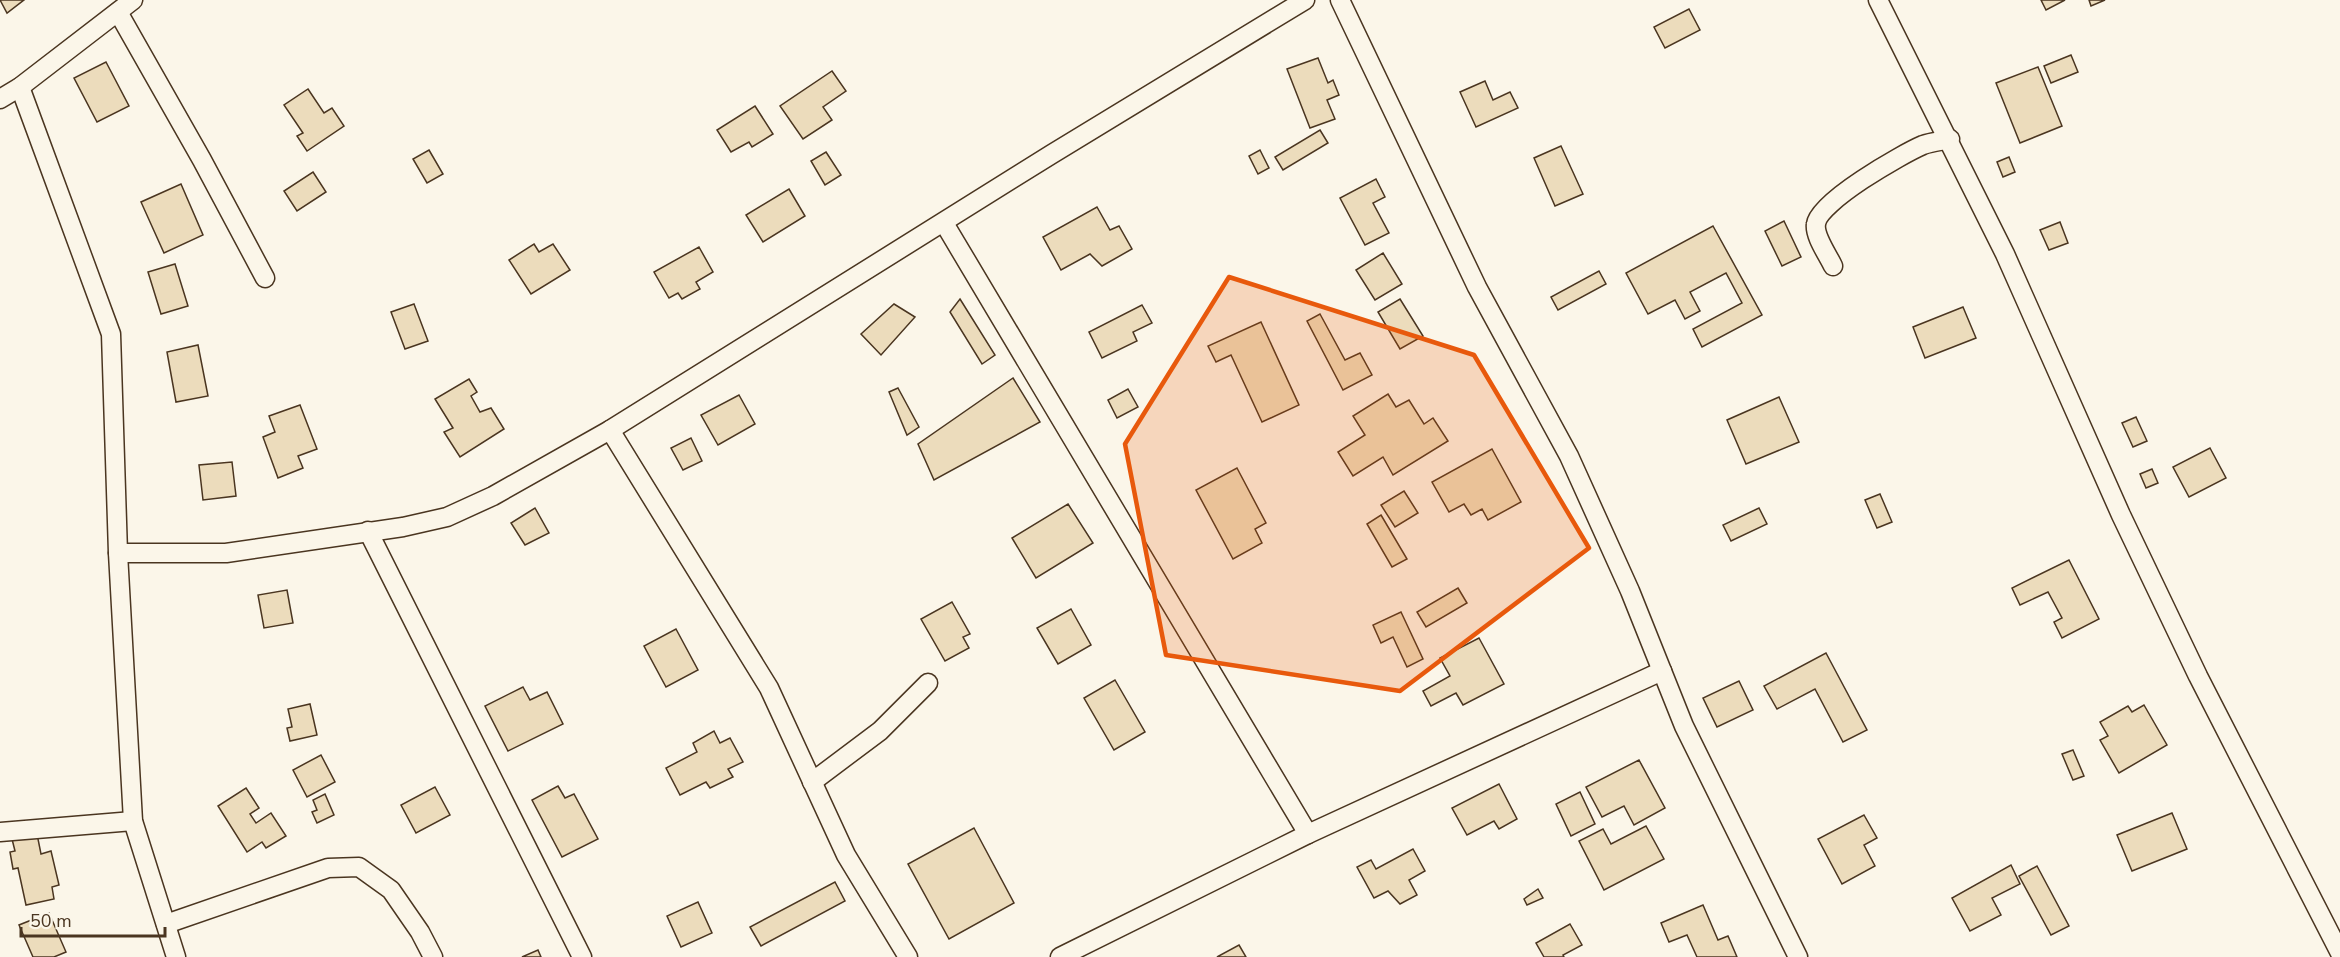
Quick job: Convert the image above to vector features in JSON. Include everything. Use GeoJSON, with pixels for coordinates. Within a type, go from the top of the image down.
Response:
{"type":"FeatureCollection","features":[{"type":"Feature","properties":{"kind":"street"},"geometry":{"type":"LineString","coordinates":[[0,99],[20,87],[133,0]]}},
{"type":"Feature","properties":{"kind":"street"},"geometry":{"type":"LineString","coordinates":[[118,553],[226,554],[447,517],[493,496],[610,430],[1305,0]]}},
{"type":"Feature","properties":{"kind":"street"},"geometry":{"type":"LineString","coordinates":[[1340,0],[1477,287],[1569,456],[1630,591],[1684,726],[1798,957]]}},
{"type":"Feature","properties":{"kind":"street"},"geometry":{"type":"LineString","coordinates":[[1878,0],[1950,138],[2042,331],[2121,515],[2198,676],[2340,953]]}},
{"type":"Feature","properties":{"kind":"street"},"geometry":{"type":"LineString","coordinates":[[118,12],[202,160],[265,278]]}},
{"type":"Feature","properties":{"kind":"street"},"geometry":{"type":"LineString","coordinates":[[20,87],[111,334],[118,553],[134,821],[176,957]]}},
{"type":"Feature","properties":{"kind":"street"},"geometry":{"type":"LineString","coordinates":[[1833,266],[1817,231],[1816,224],[1822,211],[1854,187],[1909,152],[1925,144],[1950,138]]}},
{"type":"Feature","properties":{"kind":"street"},"geometry":{"type":"LineString","coordinates":[[944,223],[1308,834]]}},
{"type":"Feature","properties":{"kind":"street"},"geometry":{"type":"LineString","coordinates":[[610,430],[769,688],[846,855],[908,957]]}},
{"type":"Feature","properties":{"kind":"street"},"geometry":{"type":"LineString","coordinates":[[368,531],[582,957]]}},
{"type":"Feature","properties":{"kind":"street"},"geometry":{"type":"LineString","coordinates":[[1060,957],[1308,834],[1662,671]]}},
{"type":"Feature","properties":{"kind":"street"},"geometry":{"type":"LineString","coordinates":[[812,782],[880,731],[928,683]]}},
{"type":"Feature","properties":{"kind":"street"},"geometry":{"type":"LineString","coordinates":[[0,832],[83,827],[134,821]]}},
{"type":"Feature","properties":{"kind":"street"},"geometry":{"type":"LineString","coordinates":[[166,924],[328,868],[359,867],[391,890],[420,932],[433,957]]}},
{"type":"Feature","properties":{"kind":"highlighted area"},"geometry":{"type":"Polygon","coordinates":[[[1229,277],[1474,355],[1589,548],[1400,691],[1166,655],[1125,444],[1229,277]]]}},
{"type":"Feature","properties":{"kind":"building"},"geometry":{"type":"Polygon","coordinates":[[[0,0],[24,0],[7,13],[0,0]]]}},
{"type":"Feature","properties":{"kind":"building"},"geometry":{"type":"Polygon","coordinates":[[[2041,0],[2065,0],[2046,10],[2041,0]]]}},
{"type":"Feature","properties":{"kind":"building"},"geometry":{"type":"Polygon","coordinates":[[[2089,0],[2105,0],[2091,6],[2089,0]]]}},
{"type":"Feature","properties":{"kind":"building"},"geometry":{"type":"Polygon","coordinates":[[[1689,9],[1700,30],[1665,48],[1654,27],[1689,9]]]}},
{"type":"Feature","properties":{"kind":"building"},"geometry":{"type":"Polygon","coordinates":[[[2071,55],[2078,72],[2051,83],[2044,66],[2071,55]]]}},
{"type":"Feature","properties":{"kind":"building"},"geometry":{"type":"Polygon","coordinates":[[[1318,58],[1328,83],[1333,80],[1339,95],[1327,100],[1335,119],[1310,128],[1287,69],[1318,58]]]}},
{"type":"Feature","properties":{"kind":"building"},"geometry":{"type":"Polygon","coordinates":[[[106,62],[129,106],[97,122],[74,78],[106,62]]]}},
{"type":"Feature","properties":{"kind":"building"},"geometry":{"type":"Polygon","coordinates":[[[2038,67],[2062,126],[2020,143],[1996,83],[2038,67]]]}},
{"type":"Feature","properties":{"kind":"building"},"geometry":{"type":"Polygon","coordinates":[[[832,71],[846,91],[823,107],[832,120],[803,139],[780,106],[832,71]]]}},
{"type":"Feature","properties":{"kind":"building"},"geometry":{"type":"Polygon","coordinates":[[[1485,81],[1493,100],[1510,92],[1518,108],[1476,127],[1460,92],[1485,81]]]}},
{"type":"Feature","properties":{"kind":"building"},"geometry":{"type":"Polygon","coordinates":[[[308,89],[324,113],[332,108],[344,126],[307,151],[297,136],[303,133],[284,105],[308,89]]]}},
{"type":"Feature","properties":{"kind":"building"},"geometry":{"type":"Polygon","coordinates":[[[755,106],[773,134],[752,147],[749,142],[731,152],[717,130],[755,106]]]}},
{"type":"Feature","properties":{"kind":"building"},"geometry":{"type":"Polygon","coordinates":[[[1320,130],[1328,143],[1283,170],[1275,157],[1320,130]]]}},
{"type":"Feature","properties":{"kind":"building"},"geometry":{"type":"Polygon","coordinates":[[[1561,146],[1583,194],[1555,206],[1534,158],[1561,146]]]}},
{"type":"Feature","properties":{"kind":"building"},"geometry":{"type":"Polygon","coordinates":[[[429,150],[443,174],[427,183],[413,159],[429,150]]]}},
{"type":"Feature","properties":{"kind":"building"},"geometry":{"type":"Polygon","coordinates":[[[1260,150],[1269,168],[1258,174],[1249,156],[1260,150]]]}},
{"type":"Feature","properties":{"kind":"building"},"geometry":{"type":"Polygon","coordinates":[[[826,152],[841,175],[825,185],[811,161],[826,152]]]}},
{"type":"Feature","properties":{"kind":"building"},"geometry":{"type":"Polygon","coordinates":[[[2009,157],[2015,172],[2003,177],[1997,162],[2009,157]]]}},
{"type":"Feature","properties":{"kind":"building"},"geometry":{"type":"Polygon","coordinates":[[[313,172],[326,192],[297,211],[284,191],[313,172]]]}},
{"type":"Feature","properties":{"kind":"building"},"geometry":{"type":"Polygon","coordinates":[[[1376,179],[1385,197],[1373,203],[1389,233],[1365,245],[1340,198],[1376,179]]]}},
{"type":"Feature","properties":{"kind":"building"},"geometry":{"type":"Polygon","coordinates":[[[181,184],[203,235],[164,253],[141,202],[181,184]]]}},
{"type":"Feature","properties":{"kind":"building"},"geometry":{"type":"Polygon","coordinates":[[[789,189],[805,216],[763,242],[746,215],[789,189]]]}},
{"type":"Feature","properties":{"kind":"building"},"geometry":{"type":"Polygon","coordinates":[[[1097,207],[1110,230],[1119,226],[1132,249],[1102,266],[1090,254],[1061,270],[1043,237],[1097,207]]]}},
{"type":"Feature","properties":{"kind":"building"},"geometry":{"type":"Polygon","coordinates":[[[1784,221],[1801,257],[1782,266],[1765,231],[1784,221]]]}},
{"type":"Feature","properties":{"kind":"building"},"geometry":{"type":"Polygon","coordinates":[[[2060,222],[2068,243],[2049,250],[2040,230],[2060,222]]]}},
{"type":"Feature","properties":{"kind":"building"},"geometry":{"type":"Polygon","coordinates":[[[1713,226],[1762,315],[1702,347],[1693,329],[1742,303],[1726,273],[1690,292],[1700,311],[1685,319],[1675,300],[1648,314],[1626,273],[1713,226]]]}},
{"type":"Feature","properties":{"kind":"building"},"geometry":{"type":"Polygon","coordinates":[[[534,244],[539,252],[553,244],[570,270],[531,294],[509,260],[534,244]]]}},
{"type":"Feature","properties":{"kind":"building"},"geometry":{"type":"Polygon","coordinates":[[[699,247],[713,272],[696,282],[700,289],[682,299],[678,293],[669,298],[654,272],[699,247]]]}},
{"type":"Feature","properties":{"kind":"building"},"geometry":{"type":"Polygon","coordinates":[[[1383,253],[1402,284],[1375,300],[1356,270],[1383,253]]]}},
{"type":"Feature","properties":{"kind":"building"},"geometry":{"type":"Polygon","coordinates":[[[175,264],[188,306],[161,314],[148,272],[175,264]]]}},
{"type":"Feature","properties":{"kind":"building"},"geometry":{"type":"Polygon","coordinates":[[[1599,271],[1606,284],[1558,310],[1551,297],[1599,271]]]}},
{"type":"Feature","properties":{"kind":"building"},"geometry":{"type":"Polygon","coordinates":[[[960,299],[995,355],[982,364],[950,312],[960,299]]]}},
{"type":"Feature","properties":{"kind":"building"},"geometry":{"type":"Polygon","coordinates":[[[1400,299],[1423,336],[1400,349],[1378,312],[1400,299]]]}},
{"type":"Feature","properties":{"kind":"building"},"geometry":{"type":"Polygon","coordinates":[[[414,304],[428,341],[405,349],[391,312],[414,304]]]}},
{"type":"Feature","properties":{"kind":"building"},"geometry":{"type":"Polygon","coordinates":[[[894,304],[915,317],[881,355],[861,334],[894,304]]]}},
{"type":"Feature","properties":{"kind":"building"},"geometry":{"type":"Polygon","coordinates":[[[1142,305],[1152,323],[1133,332],[1137,341],[1102,358],[1089,332],[1142,305]]]}},
{"type":"Feature","properties":{"kind":"building"},"geometry":{"type":"Polygon","coordinates":[[[1963,307],[1976,338],[1925,358],[1913,327],[1963,307]]]}},
{"type":"Feature","properties":{"kind":"building"},"geometry":{"type":"Polygon","coordinates":[[[1320,314],[1345,360],[1360,353],[1372,375],[1343,390],[1307,321],[1320,314]]]}},
{"type":"Feature","properties":{"kind":"building"},"geometry":{"type":"Polygon","coordinates":[[[1261,322],[1299,405],[1262,422],[1231,355],[1216,362],[1208,346],[1261,322]]]}},
{"type":"Feature","properties":{"kind":"building"},"geometry":{"type":"Polygon","coordinates":[[[198,345],[208,396],[176,402],[167,352],[198,345]]]}},
{"type":"Feature","properties":{"kind":"building"},"geometry":{"type":"Polygon","coordinates":[[[1013,378],[1040,422],[934,480],[918,444],[1013,378]]]}},
{"type":"Feature","properties":{"kind":"building"},"geometry":{"type":"Polygon","coordinates":[[[469,379],[477,392],[471,396],[480,412],[491,408],[504,429],[460,457],[444,432],[453,428],[435,399],[469,379]]]}},
{"type":"Feature","properties":{"kind":"building"},"geometry":{"type":"Polygon","coordinates":[[[898,388],[919,427],[907,435],[889,392],[898,388]]]}},
{"type":"Feature","properties":{"kind":"building"},"geometry":{"type":"Polygon","coordinates":[[[1128,389],[1138,407],[1117,418],[1108,400],[1128,389]]]}},
{"type":"Feature","properties":{"kind":"building"},"geometry":{"type":"Polygon","coordinates":[[[1388,394],[1396,407],[1409,400],[1424,424],[1433,418],[1448,441],[1393,475],[1383,457],[1353,476],[1338,452],[1365,435],[1353,416],[1388,394]]]}},
{"type":"Feature","properties":{"kind":"building"},"geometry":{"type":"Polygon","coordinates":[[[739,395],[755,424],[718,445],[701,415],[739,395]]]}},
{"type":"Feature","properties":{"kind":"building"},"geometry":{"type":"Polygon","coordinates":[[[1779,397],[1799,442],[1746,464],[1727,420],[1779,397]]]}},
{"type":"Feature","properties":{"kind":"building"},"geometry":{"type":"Polygon","coordinates":[[[300,405],[317,449],[298,456],[303,468],[278,478],[263,437],[275,432],[269,416],[300,405]]]}},
{"type":"Feature","properties":{"kind":"building"},"geometry":{"type":"Polygon","coordinates":[[[2136,417],[2147,441],[2133,447],[2122,423],[2136,417]]]}},
{"type":"Feature","properties":{"kind":"building"},"geometry":{"type":"Polygon","coordinates":[[[691,438],[702,461],[683,470],[671,448],[691,438]]]}},
{"type":"Feature","properties":{"kind":"building"},"geometry":{"type":"Polygon","coordinates":[[[2210,448],[2226,478],[2189,497],[2173,467],[2210,448]]]}},
{"type":"Feature","properties":{"kind":"building"},"geometry":{"type":"Polygon","coordinates":[[[1492,449],[1521,502],[1488,520],[1482,509],[1471,515],[1464,504],[1449,512],[1432,482],[1492,449]]]}},
{"type":"Feature","properties":{"kind":"building"},"geometry":{"type":"Polygon","coordinates":[[[232,462],[236,496],[203,500],[199,465],[232,462]]]}},
{"type":"Feature","properties":{"kind":"building"},"geometry":{"type":"Polygon","coordinates":[[[1237,468],[1266,523],[1255,529],[1262,543],[1233,559],[1196,490],[1237,468]]]}},
{"type":"Feature","properties":{"kind":"building"},"geometry":{"type":"Polygon","coordinates":[[[2152,469],[2158,483],[2146,488],[2140,474],[2152,469]]]}},
{"type":"Feature","properties":{"kind":"building"},"geometry":{"type":"Polygon","coordinates":[[[1404,491],[1418,513],[1395,527],[1381,505],[1404,491]]]}},
{"type":"Feature","properties":{"kind":"building"},"geometry":{"type":"Polygon","coordinates":[[[1880,494],[1892,522],[1877,528],[1865,500],[1880,494]]]}},
{"type":"Feature","properties":{"kind":"building"},"geometry":{"type":"Polygon","coordinates":[[[1068,504],[1093,543],[1036,578],[1012,538],[1068,504]]]}},
{"type":"Feature","properties":{"kind":"building"},"geometry":{"type":"Polygon","coordinates":[[[535,508],[549,533],[525,545],[511,523],[535,508]]]}},
{"type":"Feature","properties":{"kind":"building"},"geometry":{"type":"Polygon","coordinates":[[[1759,508],[1767,524],[1731,541],[1723,525],[1759,508]]]}},
{"type":"Feature","properties":{"kind":"building"},"geometry":{"type":"Polygon","coordinates":[[[1381,515],[1407,559],[1392,567],[1367,524],[1381,515]]]}},
{"type":"Feature","properties":{"kind":"building"},"geometry":{"type":"Polygon","coordinates":[[[2069,560],[2099,619],[2062,638],[2054,622],[2062,618],[2048,592],[2020,605],[2012,588],[2069,560]]]}},
{"type":"Feature","properties":{"kind":"building"},"geometry":{"type":"Polygon","coordinates":[[[1458,588],[1467,603],[1426,627],[1417,612],[1458,588]]]}},
{"type":"Feature","properties":{"kind":"building"},"geometry":{"type":"Polygon","coordinates":[[[287,590],[293,623],[264,628],[258,595],[287,590]]]}},
{"type":"Feature","properties":{"kind":"building"},"geometry":{"type":"Polygon","coordinates":[[[952,602],[970,634],[963,637],[969,648],[945,661],[921,619],[952,602]]]}},
{"type":"Feature","properties":{"kind":"building"},"geometry":{"type":"Polygon","coordinates":[[[1071,609],[1091,645],[1058,664],[1037,628],[1071,609]]]}},
{"type":"Feature","properties":{"kind":"building"},"geometry":{"type":"Polygon","coordinates":[[[1401,612],[1423,659],[1407,667],[1393,637],[1381,643],[1373,625],[1401,612]]]}},
{"type":"Feature","properties":{"kind":"building"},"geometry":{"type":"Polygon","coordinates":[[[676,629],[698,670],[666,687],[644,646],[676,629]]]}},
{"type":"Feature","properties":{"kind":"building"},"geometry":{"type":"Polygon","coordinates":[[[1479,638],[1504,684],[1463,705],[1456,693],[1431,706],[1423,691],[1450,676],[1440,658],[1479,638]]]}},
{"type":"Feature","properties":{"kind":"building"},"geometry":{"type":"Polygon","coordinates":[[[1826,653],[1867,730],[1843,742],[1815,689],[1777,709],[1764,686],[1826,653]]]}},
{"type":"Feature","properties":{"kind":"building"},"geometry":{"type":"Polygon","coordinates":[[[1115,680],[1145,732],[1114,750],[1084,698],[1115,680]]]}},
{"type":"Feature","properties":{"kind":"building"},"geometry":{"type":"Polygon","coordinates":[[[1739,681],[1753,710],[1717,727],[1703,698],[1739,681]]]}},
{"type":"Feature","properties":{"kind":"building"},"geometry":{"type":"Polygon","coordinates":[[[523,687],[530,700],[547,692],[563,724],[508,751],[485,706],[523,687]]]}},
{"type":"Feature","properties":{"kind":"building"},"geometry":{"type":"Polygon","coordinates":[[[310,704],[317,735],[290,741],[287,728],[292,727],[288,709],[310,704]]]}},
{"type":"Feature","properties":{"kind":"building"},"geometry":{"type":"Polygon","coordinates":[[[2144,705],[2167,745],[2119,773],[2100,740],[2108,736],[2100,722],[2128,706],[2132,712],[2144,705]]]}},
{"type":"Feature","properties":{"kind":"building"},"geometry":{"type":"Polygon","coordinates":[[[714,731],[720,743],[730,738],[743,762],[728,769],[733,777],[710,788],[706,782],[680,795],[666,768],[697,752],[693,743],[714,731]]]}},
{"type":"Feature","properties":{"kind":"building"},"geometry":{"type":"Polygon","coordinates":[[[2073,750],[2084,776],[2073,780],[2062,754],[2073,750]]]}},
{"type":"Feature","properties":{"kind":"building"},"geometry":{"type":"Polygon","coordinates":[[[321,755],[335,782],[307,797],[293,770],[321,755]]]}},
{"type":"Feature","properties":{"kind":"building"},"geometry":{"type":"Polygon","coordinates":[[[1639,760],[1665,808],[1634,825],[1624,806],[1602,817],[1586,787],[1639,760]]]}},
{"type":"Feature","properties":{"kind":"building"},"geometry":{"type":"Polygon","coordinates":[[[1499,784],[1517,819],[1499,829],[1494,821],[1467,835],[1452,808],[1499,784]]]}},
{"type":"Feature","properties":{"kind":"building"},"geometry":{"type":"Polygon","coordinates":[[[558,786],[565,798],[574,794],[598,839],[562,857],[532,800],[558,786]]]}},
{"type":"Feature","properties":{"kind":"building"},"geometry":{"type":"Polygon","coordinates":[[[435,787],[450,815],[416,833],[401,805],[435,787]]]}},
{"type":"Feature","properties":{"kind":"building"},"geometry":{"type":"Polygon","coordinates":[[[246,788],[259,808],[250,814],[256,823],[271,813],[286,836],[266,848],[262,842],[247,852],[218,806],[246,788]]]}},
{"type":"Feature","properties":{"kind":"building"},"geometry":{"type":"Polygon","coordinates":[[[1580,792],[1595,824],[1571,836],[1556,804],[1580,792]]]}},
{"type":"Feature","properties":{"kind":"building"},"geometry":{"type":"Polygon","coordinates":[[[325,794],[334,815],[317,823],[312,812],[317,810],[313,800],[325,794]]]}},
{"type":"Feature","properties":{"kind":"building"},"geometry":{"type":"Polygon","coordinates":[[[2172,813],[2187,849],[2132,871],[2117,835],[2172,813]]]}},
{"type":"Feature","properties":{"kind":"building"},"geometry":{"type":"Polygon","coordinates":[[[1864,815],[1877,838],[1864,845],[1875,866],[1842,884],[1818,839],[1864,815]]]}},
{"type":"Feature","properties":{"kind":"building"},"geometry":{"type":"Polygon","coordinates":[[[1646,826],[1664,859],[1604,890],[1579,841],[1603,829],[1611,844],[1646,826]]]}},
{"type":"Feature","properties":{"kind":"building"},"geometry":{"type":"Polygon","coordinates":[[[974,828],[1014,903],[949,939],[908,864],[974,828]]]}},
{"type":"Feature","properties":{"kind":"building"},"geometry":{"type":"Polygon","coordinates":[[[37,834],[41,854],[51,851],[59,885],[52,887],[54,899],[26,905],[18,868],[13,869],[10,852],[15,851],[12,839],[37,834]]]}},
{"type":"Feature","properties":{"kind":"building"},"geometry":{"type":"Polygon","coordinates":[[[1413,849],[1425,871],[1409,880],[1417,895],[1400,904],[1388,891],[1374,898],[1357,867],[1371,860],[1376,869],[1413,849]]]}},
{"type":"Feature","properties":{"kind":"building"},"geometry":{"type":"Polygon","coordinates":[[[2011,865],[2020,884],[1992,898],[2001,915],[1970,931],[1952,898],[2011,865]]]}},
{"type":"Feature","properties":{"kind":"building"},"geometry":{"type":"Polygon","coordinates":[[[2037,866],[2069,926],[2051,935],[2019,876],[2037,866]]]}},
{"type":"Feature","properties":{"kind":"building"},"geometry":{"type":"Polygon","coordinates":[[[835,882],[845,901],[761,946],[750,927],[835,882]]]}},
{"type":"Feature","properties":{"kind":"building"},"geometry":{"type":"Polygon","coordinates":[[[1538,889],[1543,898],[1527,905],[1524,899],[1538,889]]]}},
{"type":"Feature","properties":{"kind":"building"},"geometry":{"type":"Polygon","coordinates":[[[698,902],[712,933],[681,947],[667,916],[698,902]]]}},
{"type":"Feature","properties":{"kind":"building"},"geometry":{"type":"Polygon","coordinates":[[[1703,905],[1718,940],[1728,936],[1737,957],[1697,957],[1687,935],[1669,942],[1661,923],[1703,905]]]}},
{"type":"Feature","properties":{"kind":"building"},"geometry":{"type":"Polygon","coordinates":[[[49,913],[66,952],[54,957],[33,957],[19,925],[49,913]]]}},
{"type":"Feature","properties":{"kind":"building"},"geometry":{"type":"Polygon","coordinates":[[[1570,924],[1582,945],[1563,955],[1564,957],[1544,957],[1536,943],[1570,924]]]}},
{"type":"Feature","properties":{"kind":"building"},"geometry":{"type":"Polygon","coordinates":[[[1239,945],[1246,957],[1217,957],[1239,945]]]}},
{"type":"Feature","properties":{"kind":"building"},"geometry":{"type":"Polygon","coordinates":[[[538,950],[541,957],[522,957],[538,950]]]}}]}
